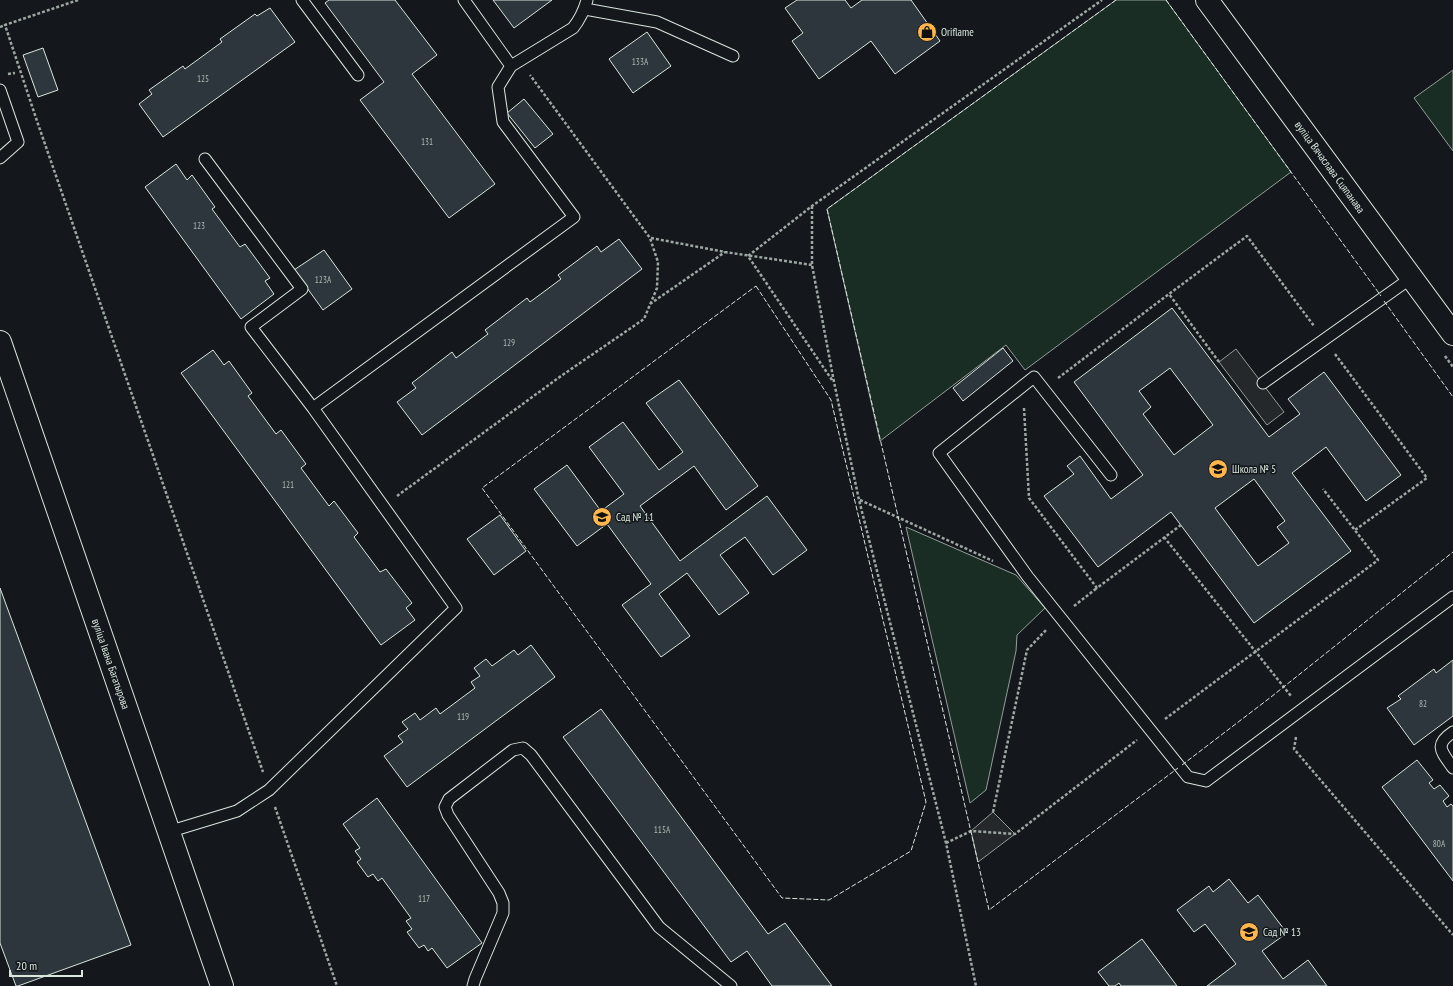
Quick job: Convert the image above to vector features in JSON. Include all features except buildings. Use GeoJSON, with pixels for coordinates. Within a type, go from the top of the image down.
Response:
{"type":"FeatureCollection","features":[{"type":"Feature","properties":{"kind":"main road","name":"вуліца Вячаслава Сцяпанава"},"geometry":{"type":"LineString","coordinates":[[1207,0],[1453,334]]}},
{"type":"Feature","properties":{"kind":"main road","name":"вуліца Івана Багатырова"},"geometry":{"type":"LineString","coordinates":[[0,342],[222,986]]}},
{"type":"Feature","properties":{"kind":"lane"},"geometry":{"type":"LineString","coordinates":[[302,0],[358,76]]}},
{"type":"Feature","properties":{"kind":"lane"},"geometry":{"type":"LineString","coordinates":[[464,0],[515,63]]}},
{"type":"Feature","properties":{"kind":"lane"},"geometry":{"type":"LineString","coordinates":[[313,408],[574,217],[503,122],[498,87],[515,63],[573,28],[580,19],[586,4],[657,22],[733,56]]}},
{"type":"Feature","properties":{"kind":"lane"},"geometry":{"type":"LineString","coordinates":[[0,90],[18,142],[0,158]]}},
{"type":"Feature","properties":{"kind":"lane"},"geometry":{"type":"LineString","coordinates":[[168,832],[237,811],[269,790],[456,608],[313,408],[251,327],[302,289],[205,159]]}},
{"type":"Feature","properties":{"kind":"lane"},"geometry":{"type":"LineString","coordinates":[[1263,383],[1411,278]]}},
{"type":"Feature","properties":{"kind":"lane"},"geometry":{"type":"LineString","coordinates":[[1111,475],[1034,377],[939,453],[1028,577],[1188,777],[1206,781],[1453,597]]}},
{"type":"Feature","properties":{"kind":"lane"},"geometry":{"type":"LineString","coordinates":[[1453,732],[1444,738],[1441,744],[1441,751],[1453,768]]}},
{"type":"Feature","properties":{"kind":"lane"},"geometry":{"type":"LineString","coordinates":[[473,986],[503,913],[503,903],[499,892],[448,815],[445,806],[449,799],[513,750],[522,748],[531,754],[659,928],[731,986]]}},
{"type":"Feature","properties":{"kind":"path"},"geometry":{"type":"LineString","coordinates":[[0,27],[78,0]]}},
{"type":"Feature","properties":{"kind":"path"},"geometry":{"type":"LineString","coordinates":[[748,256],[812,206],[1102,0]]}},
{"type":"Feature","properties":{"kind":"path"},"geometry":{"type":"LineString","coordinates":[[5,25],[337,986]]}},
{"type":"Feature","properties":{"kind":"path"},"geometry":{"type":"LineString","coordinates":[[384,506],[561,376],[644,319],[657,288],[658,262],[650,238],[515,63]]}},
{"type":"Feature","properties":{"kind":"path"},"geometry":{"type":"LineString","coordinates":[[812,206],[812,265],[834,382],[859,500],[946,843],[976,986]]}},
{"type":"Feature","properties":{"kind":"path"},"geometry":{"type":"LineString","coordinates":[[650,238],[748,256],[812,265]]}},
{"type":"Feature","properties":{"kind":"path"},"geometry":{"type":"LineString","coordinates":[[650,304],[725,252]]}},
{"type":"Feature","properties":{"kind":"path"},"geometry":{"type":"LineString","coordinates":[[748,256],[834,382]]}},
{"type":"Feature","properties":{"kind":"path"},"geometry":{"type":"LineString","coordinates":[[1044,389],[1170,294]]}},
{"type":"Feature","properties":{"kind":"path"},"geometry":{"type":"LineString","coordinates":[[1025,385],[1024,404],[1029,498],[1097,588]]}},
{"type":"Feature","properties":{"kind":"path"},"geometry":{"type":"LineString","coordinates":[[946,843],[971,831],[1015,834],[1254,651],[1378,560],[1323,489]]}},
{"type":"Feature","properties":{"kind":"path"},"geometry":{"type":"LineString","coordinates":[[859,500],[1028,577]]}},
{"type":"Feature","properties":{"kind":"path"},"geometry":{"type":"LineString","coordinates":[[993,812],[1027,650],[1060,616],[1181,525]]}},
{"type":"Feature","properties":{"kind":"path"},"geometry":{"type":"LineString","coordinates":[[1164,537],[1301,710],[1294,749],[1453,935]]}},
{"type":"Feature","properties":{"kind":"green space"},"geometry":{"type":"Polygon","coordinates":[[[1116,0],[1166,0],[1291,172],[1025,370],[1006,345],[880,441],[827,209],[1116,0]]]}},
{"type":"Feature","properties":{"kind":"green space"},"geometry":{"type":"Polygon","coordinates":[[[1453,70],[1453,151],[1414,98],[1453,70]]]}},
{"type":"Feature","properties":{"kind":"green space"},"geometry":{"type":"Polygon","coordinates":[[[906,527],[1016,575],[1045,608],[1017,635],[1016,651],[986,790],[970,803],[906,527]]]}},
{"type":"Feature","properties":{"kind":"shaded area"},"geometry":{"type":"Polygon","coordinates":[[[1236,349],[1284,412],[1267,425],[1219,362],[1236,349]]]}},
{"type":"Feature","properties":{"kind":"shaded area"},"geometry":{"type":"Polygon","coordinates":[[[993,812],[1015,834],[978,862],[971,831],[993,812]]]}},
{"type":"Feature","properties":{"kind":"fence"},"geometry":{"type":"LineString","coordinates":[[1116,0],[827,209],[989,910],[1178,768]]}},
{"type":"Feature","properties":{"kind":"fence"},"geometry":{"type":"LineString","coordinates":[[1166,0],[1381,296]]}},
{"type":"Feature","properties":{"kind":"fence"},"geometry":{"type":"LineString","coordinates":[[756,286],[831,400],[926,802],[911,851],[829,900],[782,898],[482,488],[756,286]]}},
{"type":"Feature","properties":{"kind":"fence"},"geometry":{"type":"LineString","coordinates":[[1384,301],[1453,397]]}},
{"type":"Feature","properties":{"kind":"fence"},"geometry":{"type":"LineString","coordinates":[[1182,765],[1271,697],[1453,552]]}},
{"type":"Feature","properties":{"kind":"place","name":"Oriflame"},"geometry":{"type":"Point","coordinates":[927,32]}},
{"type":"Feature","properties":{"kind":"place","name":"Школа № 5"},"geometry":{"type":"Point","coordinates":[1218,469]}},
{"type":"Feature","properties":{"kind":"place","name":"Сад № 11"},"geometry":{"type":"Point","coordinates":[602,517]}},
{"type":"Feature","properties":{"kind":"place","name":"Сад № 13"},"geometry":{"type":"Point","coordinates":[1249,932]}}]}
